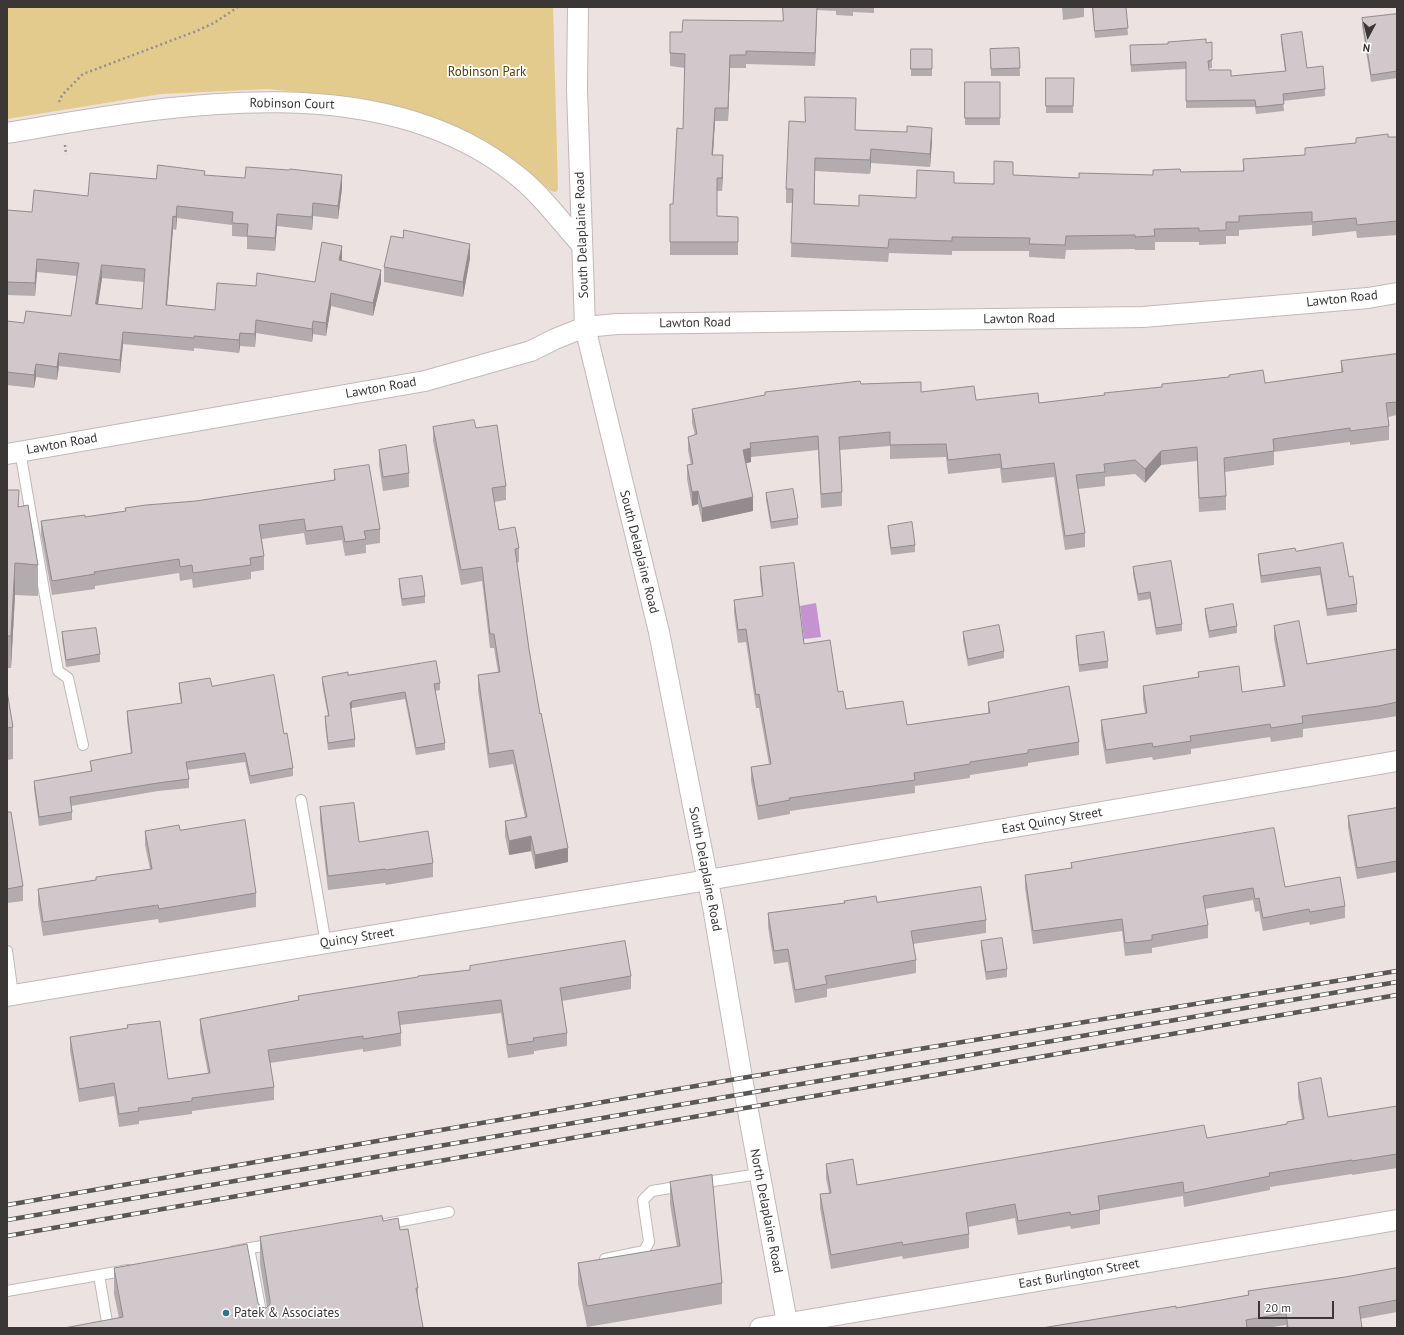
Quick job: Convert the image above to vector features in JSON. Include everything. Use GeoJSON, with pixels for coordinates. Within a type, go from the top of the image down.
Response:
{"type":"FeatureCollection","features":[{"type":"Feature","properties":{"kind":"street","name":"South Delaplaine Road"},"geometry":{"type":"LineString","coordinates":[[578,7],[577,89],[581,244],[586,327],[659,632],[708,880],[745,1094]]}},
{"type":"Feature","properties":{"kind":"street","name":"Robinson Court"},"geometry":{"type":"LineString","coordinates":[[7,133],[64,123],[189,106],[325,103],[375,111],[438,130],[492,157],[516,174],[581,244]]}},
{"type":"Feature","properties":{"kind":"street","name":"Lawton Road"},"geometry":{"type":"LineString","coordinates":[[14,452],[425,381],[531,351],[586,327],[617,324],[1143,317],[1368,298],[1397,292]]}},
{"type":"Feature","properties":{"kind":"street","name":"East Quincy Street"},"geometry":{"type":"LineString","coordinates":[[708,880],[1397,761]]}},
{"type":"Feature","properties":{"kind":"street","name":"Quincy Street"},"geometry":{"type":"LineString","coordinates":[[10,996],[708,880]]}},
{"type":"Feature","properties":{"kind":"street","name":"North Delaplaine Road"},"geometry":{"type":"LineString","coordinates":[[745,1094],[787,1325]]}},
{"type":"Feature","properties":{"kind":"street","name":"East Burlington Street"},"geometry":{"type":"LineString","coordinates":[[760,1328],[787,1325],[1397,1220]]}},
{"type":"Feature","properties":{"kind":"lane"},"geometry":{"type":"LineString","coordinates":[[14,452],[58,671],[68,678],[83,745]]}},
{"type":"Feature","properties":{"kind":"lane"},"geometry":{"type":"LineString","coordinates":[[301,800],[326,944]]}},
{"type":"Feature","properties":{"kind":"lane"},"geometry":{"type":"LineString","coordinates":[[7,951],[10,996]]}},
{"type":"Feature","properties":{"kind":"lane"},"geometry":{"type":"LineString","coordinates":[[598,1261],[644,1251],[649,1242],[643,1200],[652,1191],[759,1174]]}},
{"type":"Feature","properties":{"kind":"lane"},"geometry":{"type":"LineString","coordinates":[[372,1226],[448,1212]]}},
{"type":"Feature","properties":{"kind":"lane"},"geometry":{"type":"LineString","coordinates":[[227,1252],[280,1242]]}},
{"type":"Feature","properties":{"kind":"lane"},"geometry":{"type":"LineString","coordinates":[[249,1248],[264,1328]]}},
{"type":"Feature","properties":{"kind":"lane"},"geometry":{"type":"LineString","coordinates":[[7,1292],[136,1268]]}},
{"type":"Feature","properties":{"kind":"lane"},"geometry":{"type":"LineString","coordinates":[[98,1275],[108,1328]]}},
{"type":"Feature","properties":{"kind":"path"},"geometry":{"type":"LineString","coordinates":[[66,155],[64,123],[58,106],[62,95],[83,74],[194,32],[214,23],[238,7]]}},
{"type":"Feature","properties":{"kind":"green space","name":"Robinson Park"},"geometry":{"type":"Polygon","coordinates":[[[7,7],[553,7],[558,189],[556,192],[551,191],[486,141],[403,111],[360,98],[268,89],[161,94],[7,119],[7,7]]]}},
{"type":"Feature","properties":{"kind":"shaded area"},"geometry":{"type":"Polygon","coordinates":[[[816,603],[821,637],[804,639],[800,606],[816,603]]]}},
{"type":"Feature","properties":{"kind":"building"},"geometry":{"type":"Polygon","coordinates":[[[783,7],[817,7],[815,53],[746,51],[746,55],[730,55],[728,108],[715,108],[712,155],[723,155],[722,178],[717,178],[717,216],[738,217],[738,242],[670,242],[670,204],[673,204],[677,128],[683,129],[685,54],[670,53],[670,32],[682,32],[683,20],[783,21],[783,7]]]}},
{"type":"Feature","properties":{"kind":"building"},"geometry":{"type":"Polygon","coordinates":[[[1093,7],[1126,7],[1128,28],[1095,31],[1093,7]]]}},
{"type":"Feature","properties":{"kind":"building"},"geometry":{"type":"Polygon","coordinates":[[[1397,14],[1397,71],[1371,75],[1362,18],[1397,14]]]}},
{"type":"Feature","properties":{"kind":"building"},"geometry":{"type":"Polygon","coordinates":[[[1302,32],[1307,68],[1323,66],[1325,89],[1283,94],[1284,104],[1256,107],[1255,100],[1186,101],[1186,62],[1131,65],[1130,45],[1168,44],[1168,42],[1206,39],[1206,43],[1212,42],[1212,60],[1208,61],[1209,70],[1231,70],[1231,76],[1286,71],[1281,35],[1302,32]]]}},
{"type":"Feature","properties":{"kind":"building"},"geometry":{"type":"Polygon","coordinates":[[[1019,48],[1020,68],[991,69],[990,49],[1019,48]]]}},
{"type":"Feature","properties":{"kind":"building"},"geometry":{"type":"Polygon","coordinates":[[[911,49],[932,49],[932,69],[911,69],[911,49]]]}},
{"type":"Feature","properties":{"kind":"building"},"geometry":{"type":"Polygon","coordinates":[[[1046,78],[1074,78],[1073,106],[1046,106],[1046,78]]]}},
{"type":"Feature","properties":{"kind":"building"},"geometry":{"type":"Polygon","coordinates":[[[965,82],[1000,82],[1000,118],[965,118],[965,82]]]}},
{"type":"Feature","properties":{"kind":"building"},"geometry":{"type":"Polygon","coordinates":[[[805,97],[856,98],[855,130],[907,132],[907,126],[932,128],[930,154],[871,149],[870,160],[815,158],[814,204],[859,206],[859,195],[916,198],[917,170],[954,172],[954,183],[994,184],[994,161],[1013,162],[1013,175],[1079,178],[1079,173],[1153,175],[1153,170],[1180,169],[1181,172],[1244,171],[1243,159],[1305,155],[1305,148],[1356,143],[1356,138],[1388,134],[1388,137],[1397,137],[1397,221],[1357,225],[1356,218],[1312,222],[1312,212],[1239,216],[1239,222],[1226,222],[1226,230],[1199,231],[1199,228],[1154,229],[1155,236],[1066,236],[1065,245],[1029,244],[1030,238],[952,237],[952,241],[889,239],[888,248],[791,243],[793,189],[786,189],[789,121],[805,122],[805,97]]]}},
{"type":"Feature","properties":{"kind":"building"},"geometry":{"type":"Polygon","coordinates":[[[158,165],[205,171],[204,175],[245,178],[246,167],[290,169],[342,175],[338,206],[313,203],[312,217],[277,214],[275,238],[247,236],[248,224],[232,223],[233,212],[177,206],[176,217],[173,216],[166,305],[215,310],[217,283],[256,286],[257,273],[315,282],[322,242],[342,246],[339,260],[381,270],[373,303],[331,293],[326,323],[313,321],[312,329],[256,320],[255,334],[240,333],[239,340],[123,332],[120,360],[59,353],[57,367],[36,364],[34,375],[7,372],[7,321],[24,323],[26,311],[71,316],[79,263],[37,259],[35,283],[7,282],[7,210],[32,212],[34,190],[88,196],[90,173],[156,179],[158,165]],[[102,265],[96,304],[142,309],[145,269],[102,265]]]}},
{"type":"Feature","properties":{"kind":"building"},"geometry":{"type":"Polygon","coordinates":[[[404,230],[470,244],[463,282],[384,267],[391,236],[403,238],[404,230]]]}},
{"type":"Feature","properties":{"kind":"building"},"geometry":{"type":"Polygon","coordinates":[[[1397,354],[1397,402],[1386,403],[1389,426],[1350,431],[1350,428],[1273,439],[1274,451],[1224,458],[1226,496],[1199,498],[1197,447],[1161,451],[1145,469],[1135,460],[1104,464],[1105,472],[1076,475],[1085,533],[1065,536],[1054,463],[1002,469],[1000,454],[948,460],[946,444],[890,445],[890,432],[839,437],[842,492],[821,494],[818,436],[750,443],[751,448],[743,450],[753,497],[702,508],[698,491],[692,492],[687,465],[693,464],[688,437],[697,434],[692,409],[765,395],[765,392],[860,381],[861,384],[921,382],[921,392],[974,386],[976,400],[1038,393],[1039,403],[1105,395],[1104,393],[1162,387],[1162,384],[1229,377],[1229,375],[1263,370],[1265,383],[1343,372],[1341,361],[1397,354]]]}},
{"type":"Feature","properties":{"kind":"building"},"geometry":{"type":"Polygon","coordinates":[[[474,420],[476,428],[497,425],[506,486],[492,488],[499,530],[515,527],[519,548],[515,549],[529,649],[540,714],[541,713],[568,848],[535,855],[531,836],[509,841],[505,821],[527,817],[513,750],[489,754],[478,675],[500,672],[494,634],[490,634],[482,567],[461,570],[433,427],[474,420]]]}},
{"type":"Feature","properties":{"kind":"building"},"geometry":{"type":"Polygon","coordinates":[[[406,445],[409,473],[383,477],[379,450],[406,445]]]}},
{"type":"Feature","properties":{"kind":"building"},"geometry":{"type":"Polygon","coordinates":[[[369,465],[380,529],[364,531],[366,539],[345,542],[342,526],[306,531],[304,519],[259,525],[264,556],[250,558],[251,565],[193,573],[192,565],[180,567],[179,559],[94,572],[95,574],[52,581],[41,521],[85,515],[85,517],[126,511],[125,508],[196,501],[335,480],[334,470],[369,465]]]}},
{"type":"Feature","properties":{"kind":"building"},"geometry":{"type":"Polygon","coordinates":[[[793,489],[798,518],[771,522],[766,493],[793,489]]]}},
{"type":"Feature","properties":{"kind":"building"},"geometry":{"type":"Polygon","coordinates":[[[7,490],[19,490],[18,507],[28,505],[38,565],[15,563],[11,636],[7,636],[7,490]]]}},
{"type":"Feature","properties":{"kind":"building"},"geometry":{"type":"Polygon","coordinates":[[[912,522],[915,545],[891,548],[888,526],[912,522]]]}},
{"type":"Feature","properties":{"kind":"building"},"geometry":{"type":"Polygon","coordinates":[[[1343,543],[1349,577],[1353,576],[1357,604],[1327,609],[1320,567],[1261,576],[1258,554],[1295,548],[1296,551],[1343,543]]]}},
{"type":"Feature","properties":{"kind":"building"},"geometry":{"type":"Polygon","coordinates":[[[1171,561],[1182,624],[1156,628],[1150,592],[1138,594],[1133,567],[1171,561]]]}},
{"type":"Feature","properties":{"kind":"building"},"geometry":{"type":"Polygon","coordinates":[[[794,563],[804,644],[830,640],[838,692],[843,691],[846,709],[903,701],[907,725],[990,713],[988,702],[1069,686],[1079,742],[1028,750],[1028,753],[914,773],[915,780],[789,798],[790,800],[758,806],[751,767],[771,764],[759,694],[756,695],[746,629],[738,630],[734,600],[763,596],[760,567],[794,563]]]}},
{"type":"Feature","properties":{"kind":"building"},"geometry":{"type":"Polygon","coordinates":[[[422,576],[425,596],[402,599],[399,579],[422,576]]]}},
{"type":"Feature","properties":{"kind":"building"},"geometry":{"type":"Polygon","coordinates":[[[1233,604],[1237,626],[1209,631],[1205,609],[1233,604]]]}},
{"type":"Feature","properties":{"kind":"building"},"geometry":{"type":"Polygon","coordinates":[[[1299,621],[1307,664],[1397,649],[1397,702],[1379,706],[1302,716],[1303,723],[1271,728],[1270,724],[1190,736],[1191,741],[1153,747],[1152,743],[1106,750],[1101,720],[1147,713],[1143,686],[1199,677],[1198,672],[1239,666],[1242,692],[1285,686],[1274,626],[1299,621]]]}},
{"type":"Feature","properties":{"kind":"building"},"geometry":{"type":"Polygon","coordinates":[[[999,625],[1004,651],[968,659],[963,632],[999,625]]]}},
{"type":"Feature","properties":{"kind":"building"},"geometry":{"type":"Polygon","coordinates":[[[96,628],[100,654],[66,660],[62,632],[96,628]]]}},
{"type":"Feature","properties":{"kind":"building"},"geometry":{"type":"Polygon","coordinates":[[[1104,632],[1108,661],[1079,665],[1076,636],[1104,632]]]}},
{"type":"Feature","properties":{"kind":"building"},"geometry":{"type":"Polygon","coordinates":[[[436,661],[440,683],[434,684],[445,743],[416,748],[405,692],[352,701],[350,703],[355,739],[328,743],[325,716],[329,716],[322,677],[348,672],[348,675],[436,661]]]}},
{"type":"Feature","properties":{"kind":"building"},"geometry":{"type":"Polygon","coordinates":[[[274,675],[284,734],[287,733],[293,768],[250,776],[245,753],[186,762],[189,779],[70,797],[72,812],[39,817],[34,781],[92,771],[90,761],[132,753],[127,711],[182,703],[179,683],[210,678],[212,686],[274,675]]]}},
{"type":"Feature","properties":{"kind":"building"},"geometry":{"type":"Polygon","coordinates":[[[7,691],[13,727],[7,728],[7,691]]]}},
{"type":"Feature","properties":{"kind":"building"},"geometry":{"type":"Polygon","coordinates":[[[354,803],[359,842],[428,831],[433,863],[328,876],[320,807],[354,803]]]}},
{"type":"Feature","properties":{"kind":"building"},"geometry":{"type":"Polygon","coordinates":[[[1397,808],[1397,861],[1357,868],[1348,816],[1397,808]]]}},
{"type":"Feature","properties":{"kind":"building"},"geometry":{"type":"Polygon","coordinates":[[[7,812],[11,812],[23,886],[7,889],[7,812]]]}},
{"type":"Feature","properties":{"kind":"building"},"geometry":{"type":"Polygon","coordinates":[[[245,820],[256,893],[159,909],[158,905],[43,922],[38,889],[96,880],[96,877],[152,869],[145,831],[179,825],[180,830],[245,820]]]}},
{"type":"Feature","properties":{"kind":"building"},"geometry":{"type":"Polygon","coordinates":[[[1274,828],[1285,887],[1340,877],[1345,906],[1310,912],[1309,909],[1263,918],[1259,898],[1255,899],[1253,888],[1203,896],[1208,925],[1152,935],[1152,940],[1125,943],[1122,919],[1033,931],[1025,875],[1072,868],[1071,863],[1274,828]]]}},
{"type":"Feature","properties":{"kind":"building"},"geometry":{"type":"Polygon","coordinates":[[[981,887],[986,920],[911,931],[916,960],[825,976],[827,984],[795,990],[788,949],[774,951],[768,913],[845,903],[844,901],[876,896],[877,902],[981,887]]]}},
{"type":"Feature","properties":{"kind":"building"},"geometry":{"type":"Polygon","coordinates":[[[1002,938],[1007,969],[986,972],[981,941],[1002,938]]]}},
{"type":"Feature","properties":{"kind":"building"},"geometry":{"type":"Polygon","coordinates":[[[625,941],[631,976],[560,988],[567,1033],[533,1038],[534,1041],[508,1045],[501,1000],[398,1012],[401,1033],[363,1039],[363,1036],[268,1050],[274,1087],[192,1098],[192,1101],[138,1108],[139,1111],[119,1114],[114,1083],[79,1089],[70,1037],[128,1028],[127,1025],[160,1021],[168,1079],[210,1073],[200,1019],[299,1000],[298,996],[418,976],[470,970],[470,966],[625,941]]]}},
{"type":"Feature","properties":{"kind":"building"},"geometry":{"type":"Polygon","coordinates":[[[1321,1078],[1328,1117],[1397,1106],[1397,1154],[1269,1173],[1270,1176],[1184,1193],[1183,1182],[1098,1196],[1100,1210],[1071,1215],[1070,1212],[1018,1221],[1015,1204],[966,1213],[969,1234],[903,1245],[902,1242],[831,1255],[820,1194],[831,1193],[826,1164],[853,1159],[857,1185],[1204,1125],[1207,1138],[1287,1124],[1287,1122],[1304,1119],[1298,1083],[1321,1078]]]}},
{"type":"Feature","properties":{"kind":"building"},"geometry":{"type":"Polygon","coordinates":[[[712,1175],[722,1283],[587,1306],[578,1263],[680,1246],[670,1182],[712,1175]]]}},
{"type":"Feature","properties":{"kind":"building"},"geometry":{"type":"Polygon","coordinates":[[[382,1216],[383,1221],[398,1218],[400,1230],[408,1229],[423,1327],[64,1328],[123,1317],[114,1268],[247,1244],[258,1303],[261,1307],[266,1308],[270,1304],[270,1300],[260,1237],[382,1216]]]}},
{"type":"Feature","properties":{"kind":"building"},"geometry":{"type":"Polygon","coordinates":[[[1397,1268],[1397,1300],[1359,1307],[1362,1328],[1288,1328],[1286,1313],[1246,1320],[1247,1328],[1042,1328],[1176,1306],[1176,1308],[1249,1295],[1248,1291],[1397,1268]]]}},
{"type":"Feature","properties":{"kind":"railway"},"geometry":{"type":"LineString","coordinates":[[7,1205],[742,1078],[1397,971]]}},
{"type":"Feature","properties":{"kind":"railway"},"geometry":{"type":"LineString","coordinates":[[7,1220],[1397,982]]}},
{"type":"Feature","properties":{"kind":"railway"},"geometry":{"type":"LineString","coordinates":[[7,1236],[1397,995]]}},
{"type":"Feature","properties":{"kind":"place","name":"Patek & Associates"},"geometry":{"type":"Point","coordinates":[226,1313]}}]}
